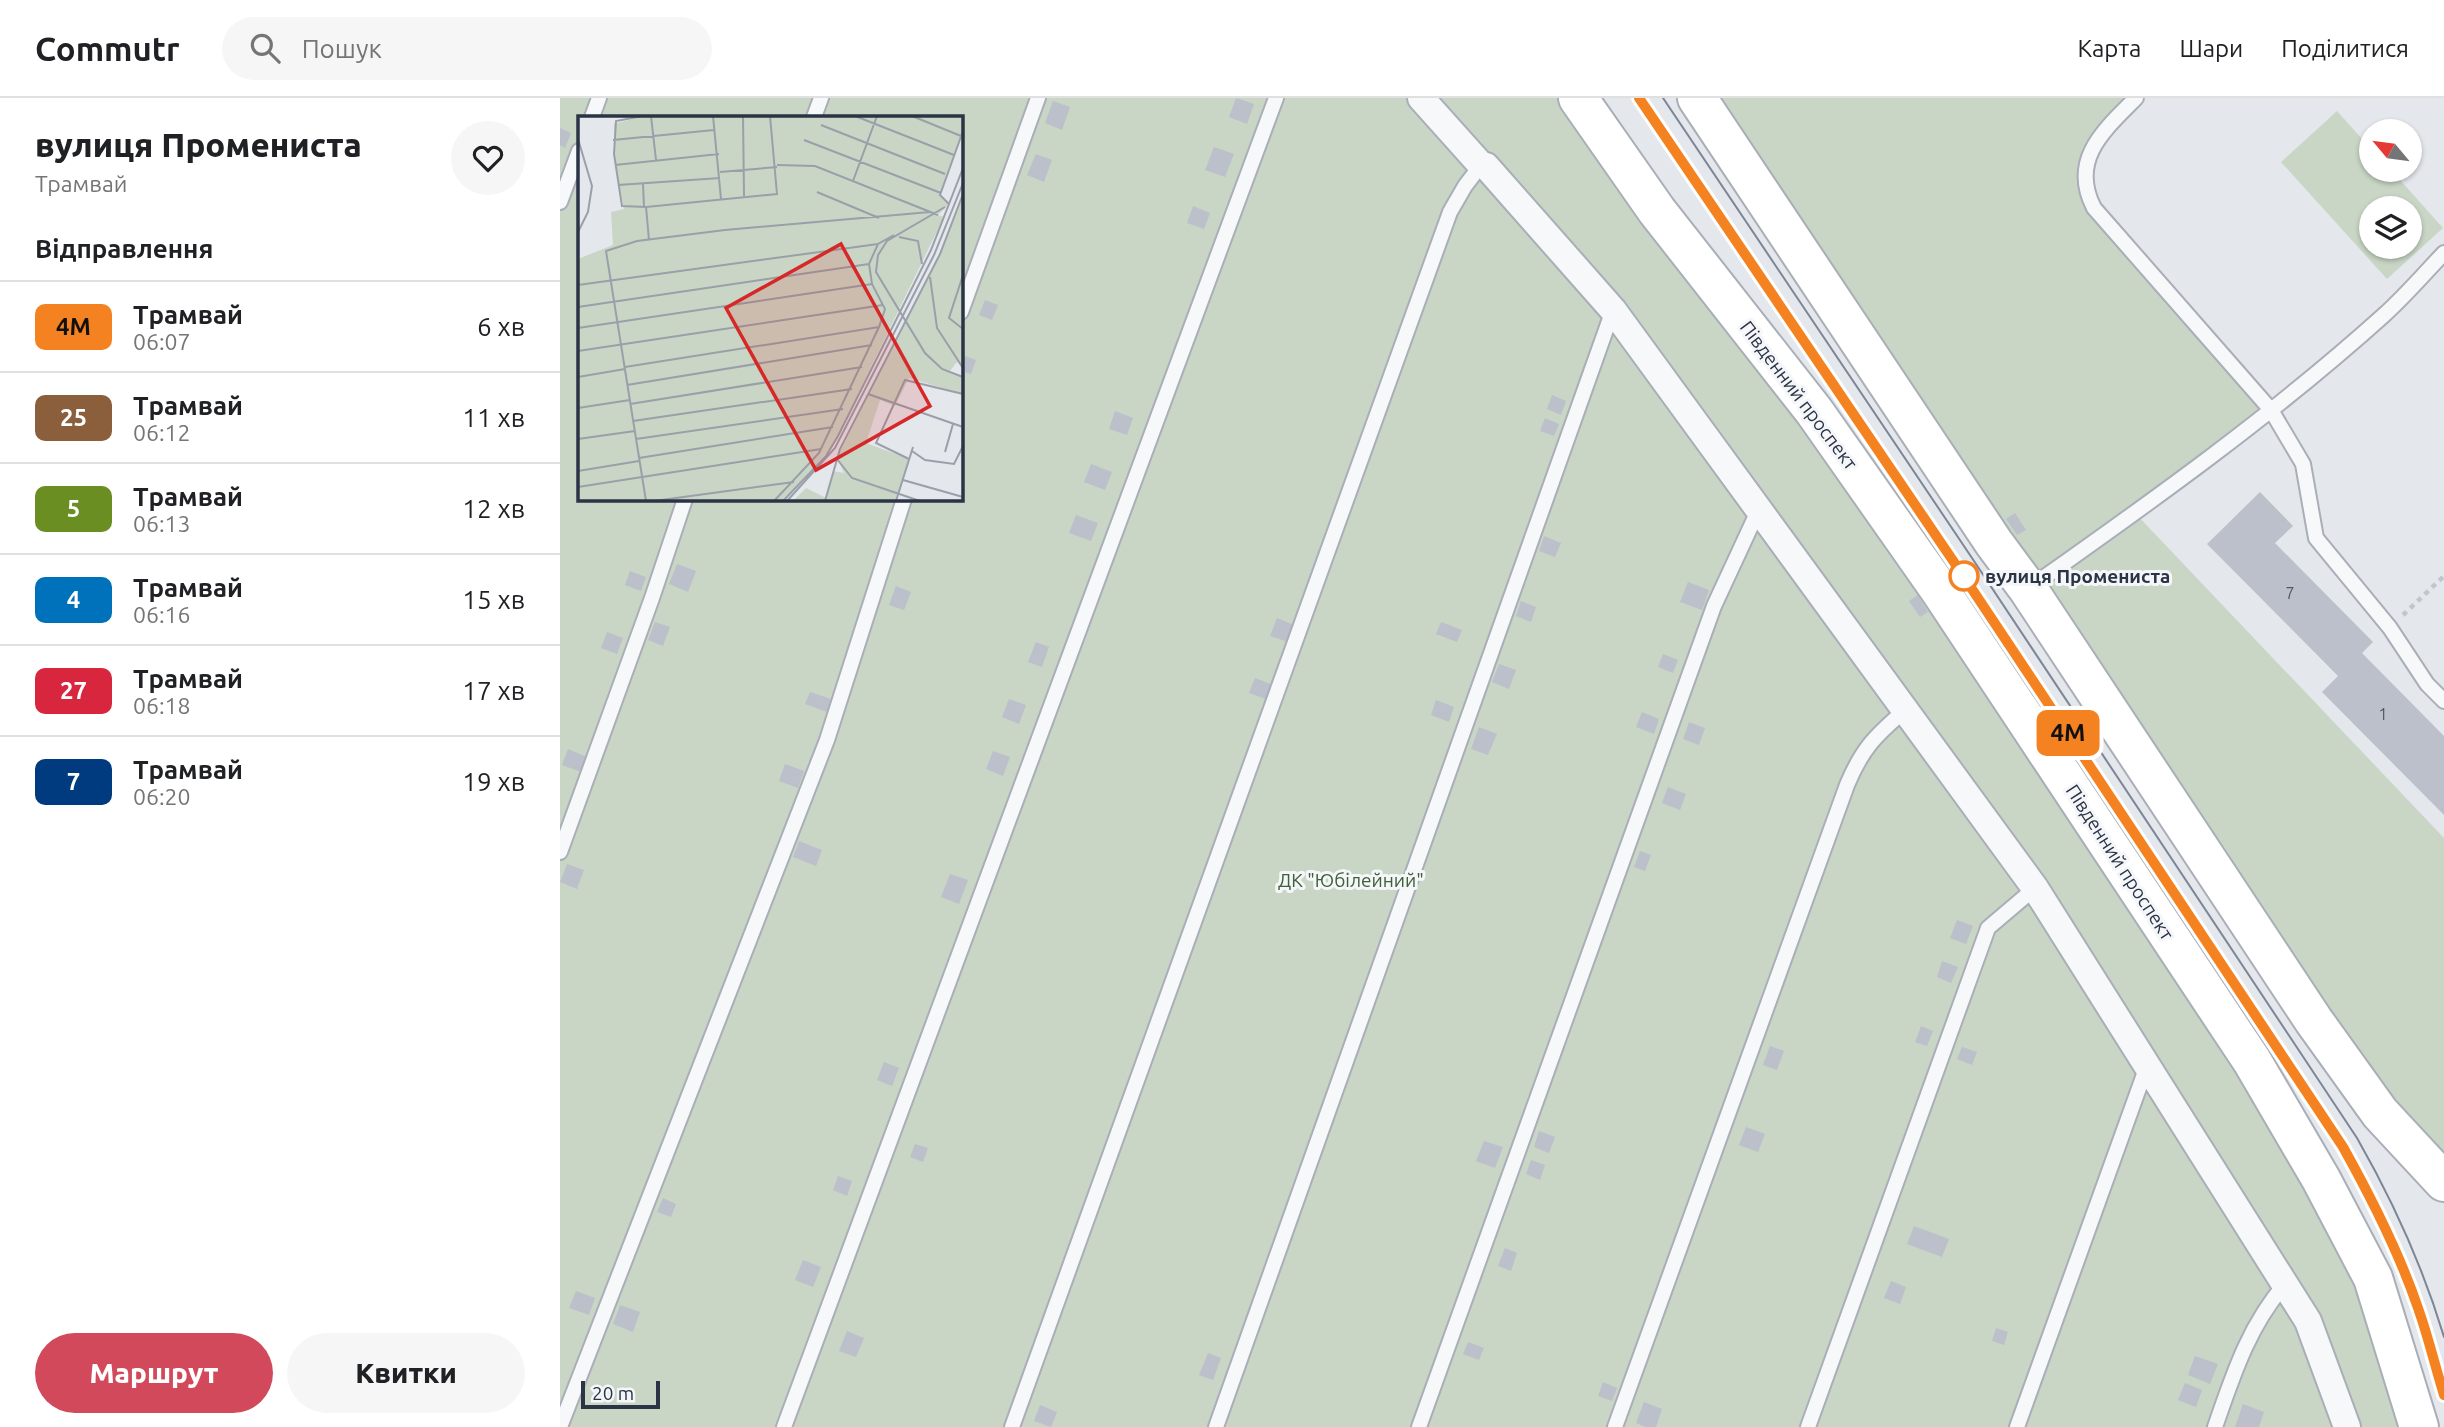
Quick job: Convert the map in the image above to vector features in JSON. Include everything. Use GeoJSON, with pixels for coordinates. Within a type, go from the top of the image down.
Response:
{"type":"FeatureCollection","features":[{"type":"Feature","properties":{"kind":"main road","name":"Південний проспект"},"geometry":{"type":"LineString","coordinates":[[1578,98],[1657,211],[1814,411],[1939,589],[2252,1061],[2321,1179],[2373,1278],[2419,1427]]}},
{"type":"Feature","properties":{"kind":"main road"},"geometry":{"type":"LineString","coordinates":[[1697,98],[1994,543],[2028,589],[2314,1021],[2380,1112],[2443,1181]]}},
{"type":"Feature","properties":{"kind":"street"},"geometry":{"type":"LineString","coordinates":[[1421,98],[1613,310],[2035,888],[2308,1321],[2347,1427]]}},
{"type":"Feature","properties":{"kind":"lane"},"geometry":{"type":"LineString","coordinates":[[592,116],[599,98]]}},
{"type":"Feature","properties":{"kind":"lane"},"geometry":{"type":"LineString","coordinates":[[814,116],[821,98]]}},
{"type":"Feature","properties":{"kind":"lane"},"geometry":{"type":"LineString","coordinates":[[962,309],[1038,98]]}},
{"type":"Feature","properties":{"kind":"lane"},"geometry":{"type":"LineString","coordinates":[[784,1427],[1276,98]]}},
{"type":"Feature","properties":{"kind":"lane"},"geometry":{"type":"LineString","coordinates":[[2136,98],[2102,131],[2087,162],[2085,191],[2094,208],[2271,410],[2303,464],[2316,538],[2390,628],[2427,684],[2444,701]]}},
{"type":"Feature","properties":{"kind":"lane"},"geometry":{"type":"LineString","coordinates":[[560,202],[578,154]]}},
{"type":"Feature","properties":{"kind":"lane"},"geometry":{"type":"LineString","coordinates":[[1012,1427],[1450,212],[1465,186],[1484,165]]}},
{"type":"Feature","properties":{"kind":"lane"},"geometry":{"type":"LineString","coordinates":[[2028,589],[2135,513],[2271,410],[2386,313],[2444,253]]}},
{"type":"Feature","properties":{"kind":"lane"},"geometry":{"type":"LineString","coordinates":[[1216,1427],[1613,310]]}},
{"type":"Feature","properties":{"kind":"lane"},"geometry":{"type":"LineString","coordinates":[[560,852],[685,500]]}},
{"type":"Feature","properties":{"kind":"lane"},"geometry":{"type":"LineString","coordinates":[[560,1427],[827,740],[904,500]]}},
{"type":"Feature","properties":{"kind":"lane"},"geometry":{"type":"LineString","coordinates":[[1419,1427],[1714,606],[1758,510]]}},
{"type":"Feature","properties":{"kind":"lane"},"geometry":{"type":"LineString","coordinates":[[1615,1427],[1847,785],[1858,758],[1877,734],[1904,711]]}},
{"type":"Feature","properties":{"kind":"lane"},"geometry":{"type":"LineString","coordinates":[[1808,1427],[1988,929],[2035,888]]}},
{"type":"Feature","properties":{"kind":"lane"},"geometry":{"type":"LineString","coordinates":[[2017,1427],[2147,1066]]}},
{"type":"Feature","properties":{"kind":"lane"},"geometry":{"type":"LineString","coordinates":[[2215,1427],[2239,1359],[2254,1326],[2286,1283]]}},
{"type":"Feature","properties":{"kind":"path"},"geometry":{"type":"LineString","coordinates":[[2390,628],[2444,576]]}},
{"type":"Feature","properties":{"kind":"green space","name":"ДК \"Юбілейний\""},"geometry":{"type":"Polygon","coordinates":[[[560,98],[1578,98],[2321,1179],[2419,1427],[560,1427],[560,98]]]}},
{"type":"Feature","properties":{"kind":"green space"},"geometry":{"type":"Polygon","coordinates":[[[1698,98],[2136,98],[2103,131],[2085,191],[2271,410],[2135,513],[2444,838],[2444,1181],[1698,98]]]}},
{"type":"Feature","properties":{"kind":"green space"},"geometry":{"type":"Polygon","coordinates":[[[2337,111],[2359,136],[2359,182],[2402,182],[2414,196],[2359,196],[2359,248],[2281,162],[2337,111]]]}},
{"type":"Feature","properties":{"kind":"green space"},"geometry":{"type":"Polygon","coordinates":[[[2422,205],[2443,228],[2422,247],[2422,205]]]}},
{"type":"Feature","properties":{"kind":"green space"},"geometry":{"type":"Polygon","coordinates":[[[2369,259],[2409,259],[2387,279],[2369,259]]]}},
{"type":"Feature","properties":{"kind":"building"},"geometry":{"type":"Polygon","coordinates":[[[1236,98],[1254,104],[1247,124],[1229,117],[1236,98]]]}},
{"type":"Feature","properties":{"kind":"building"},"geometry":{"type":"Polygon","coordinates":[[[1053,101],[1070,107],[1062,130],[1045,123],[1053,101]]]}},
{"type":"Feature","properties":{"kind":"building"},"geometry":{"type":"Polygon","coordinates":[[[560,128],[571,133],[565,148],[560,145],[560,128]]]}},
{"type":"Feature","properties":{"kind":"building"},"geometry":{"type":"Polygon","coordinates":[[[1214,147],[1234,154],[1225,177],[1205,170],[1214,147]]]}},
{"type":"Feature","properties":{"kind":"building"},"geometry":{"type":"Polygon","coordinates":[[[1036,154],[1052,160],[1044,182],[1027,175],[1036,154]]]}},
{"type":"Feature","properties":{"kind":"building"},"geometry":{"type":"Polygon","coordinates":[[[1193,206],[1210,213],[1204,229],[1187,223],[1193,206]]]}},
{"type":"Feature","properties":{"kind":"building"},"geometry":{"type":"Polygon","coordinates":[[[985,300],[998,305],[992,320],[979,315],[985,300]]]}},
{"type":"Feature","properties":{"kind":"building"},"geometry":{"type":"Polygon","coordinates":[[[965,356],[976,360],[971,374],[962,371],[965,356]]]}},
{"type":"Feature","properties":{"kind":"building"},"geometry":{"type":"Polygon","coordinates":[[[1552,395],[1566,401],[1561,415],[1547,409],[1552,395]]]}},
{"type":"Feature","properties":{"kind":"building"},"geometry":{"type":"Polygon","coordinates":[[[1115,411],[1133,418],[1127,435],[1109,429],[1115,411]]]}},
{"type":"Feature","properties":{"kind":"building"},"geometry":{"type":"Polygon","coordinates":[[[1545,418],[1559,424],[1554,436],[1540,431],[1545,418]]]}},
{"type":"Feature","properties":{"kind":"building"},"geometry":{"type":"Polygon","coordinates":[[[1091,464],[1112,472],[1105,490],[1084,482],[1091,464]]]}},
{"type":"Feature","properties":{"kind":"building"},"geometry":{"type":"Polygon","coordinates":[[[2260,492],[2293,526],[2275,543],[2373,642],[2362,653],[2444,736],[2444,815],[2322,692],[2338,676],[2207,544],[2260,492]]]}},
{"type":"Feature","properties":{"kind":"building"},"geometry":{"type":"Polygon","coordinates":[[[2015,513],[2026,530],[2017,535],[2006,519],[2015,513]]]}},
{"type":"Feature","properties":{"kind":"building"},"geometry":{"type":"Polygon","coordinates":[[[1076,515],[1098,523],[1091,541],[1069,533],[1076,515]]]}},
{"type":"Feature","properties":{"kind":"building"},"geometry":{"type":"Polygon","coordinates":[[[1544,536],[1561,543],[1555,557],[1539,551],[1544,536]]]}},
{"type":"Feature","properties":{"kind":"building"},"geometry":{"type":"Polygon","coordinates":[[[677,564],[696,571],[688,592],[669,584],[677,564]]]}},
{"type":"Feature","properties":{"kind":"building"},"geometry":{"type":"Polygon","coordinates":[[[630,571],[646,577],[641,591],[625,585],[630,571]]]}},
{"type":"Feature","properties":{"kind":"building"},"geometry":{"type":"Polygon","coordinates":[[[1688,582],[1709,590],[1702,610],[1680,602],[1688,582]]]}},
{"type":"Feature","properties":{"kind":"building"},"geometry":{"type":"Polygon","coordinates":[[[896,586],[911,592],[904,610],[889,605],[896,586]]]}},
{"type":"Feature","properties":{"kind":"building"},"geometry":{"type":"Polygon","coordinates":[[[1918,595],[1928,612],[1920,617],[1909,601],[1918,595]]]}},
{"type":"Feature","properties":{"kind":"building"},"geometry":{"type":"Polygon","coordinates":[[[1521,601],[1536,607],[1531,622],[1516,616],[1521,601]]]}},
{"type":"Feature","properties":{"kind":"building"},"geometry":{"type":"Polygon","coordinates":[[[1277,618],[1294,625],[1288,642],[1270,636],[1277,618]]]}},
{"type":"Feature","properties":{"kind":"building"},"geometry":{"type":"Polygon","coordinates":[[[655,622],[670,627],[663,646],[648,640],[655,622]]]}},
{"type":"Feature","properties":{"kind":"building"},"geometry":{"type":"Polygon","coordinates":[[[1441,622],[1462,630],[1457,642],[1436,634],[1441,622]]]}},
{"type":"Feature","properties":{"kind":"building"},"geometry":{"type":"Polygon","coordinates":[[[607,632],[623,638],[617,654],[601,648],[607,632]]]}},
{"type":"Feature","properties":{"kind":"building"},"geometry":{"type":"Polygon","coordinates":[[[1036,642],[1049,647],[1042,667],[1028,662],[1036,642]]]}},
{"type":"Feature","properties":{"kind":"building"},"geometry":{"type":"Polygon","coordinates":[[[1663,654],[1678,660],[1673,673],[1658,667],[1663,654]]]}},
{"type":"Feature","properties":{"kind":"building"},"geometry":{"type":"Polygon","coordinates":[[[1499,664],[1516,670],[1509,689],[1492,682],[1499,664]]]}},
{"type":"Feature","properties":{"kind":"building"},"geometry":{"type":"Polygon","coordinates":[[[1255,678],[1273,685],[1268,700],[1249,693],[1255,678]]]}},
{"type":"Feature","properties":{"kind":"building"},"geometry":{"type":"Polygon","coordinates":[[[810,692],[831,699],[827,712],[805,704],[810,692]]]}},
{"type":"Feature","properties":{"kind":"building"},"geometry":{"type":"Polygon","coordinates":[[[1009,699],[1026,705],[1019,724],[1002,717],[1009,699]]]}},
{"type":"Feature","properties":{"kind":"building"},"geometry":{"type":"Polygon","coordinates":[[[1436,700],[1454,707],[1449,722],[1431,715],[1436,700]]]}},
{"type":"Feature","properties":{"kind":"building"},"geometry":{"type":"Polygon","coordinates":[[[1642,712],[1659,719],[1654,734],[1636,727],[1642,712]]]}},
{"type":"Feature","properties":{"kind":"building"},"geometry":{"type":"Polygon","coordinates":[[[1689,722],[1705,728],[1699,745],[1683,739],[1689,722]]]}},
{"type":"Feature","properties":{"kind":"building"},"geometry":{"type":"Polygon","coordinates":[[[1479,727],[1497,734],[1488,755],[1471,749],[1479,727]]]}},
{"type":"Feature","properties":{"kind":"building"},"geometry":{"type":"Polygon","coordinates":[[[568,749],[587,757],[581,772],[562,765],[568,749]]]}},
{"type":"Feature","properties":{"kind":"building"},"geometry":{"type":"Polygon","coordinates":[[[993,751],[1010,757],[1003,776],[986,769],[993,751]]]}},
{"type":"Feature","properties":{"kind":"building"},"geometry":{"type":"Polygon","coordinates":[[[785,764],[804,771],[798,788],[779,781],[785,764]]]}},
{"type":"Feature","properties":{"kind":"building"},"geometry":{"type":"Polygon","coordinates":[[[1668,787],[1686,794],[1680,810],[1662,803],[1668,787]]]}},
{"type":"Feature","properties":{"kind":"building"},"geometry":{"type":"Polygon","coordinates":[[[799,841],[822,850],[816,866],[793,857],[799,841]]]}},
{"type":"Feature","properties":{"kind":"building"},"geometry":{"type":"Polygon","coordinates":[[[1640,851],[1651,855],[1645,871],[1634,867],[1640,851]]]}},
{"type":"Feature","properties":{"kind":"building"},"geometry":{"type":"Polygon","coordinates":[[[567,864],[584,870],[577,889],[560,882],[567,864]]]}},
{"type":"Feature","properties":{"kind":"building"},"geometry":{"type":"Polygon","coordinates":[[[950,874],[968,880],[959,904],[941,897],[950,874]]]}},
{"type":"Feature","properties":{"kind":"building"},"geometry":{"type":"Polygon","coordinates":[[[1957,920],[1973,926],[1966,944],[1950,938],[1957,920]]]}},
{"type":"Feature","properties":{"kind":"building"},"geometry":{"type":"Polygon","coordinates":[[[1942,961],[1958,967],[1951,983],[1937,977],[1942,961]]]}},
{"type":"Feature","properties":{"kind":"building"},"geometry":{"type":"Polygon","coordinates":[[[1921,1026],[1933,1031],[1927,1046],[1915,1042],[1921,1026]]]}},
{"type":"Feature","properties":{"kind":"building"},"geometry":{"type":"Polygon","coordinates":[[[1770,1046],[1784,1051],[1777,1070],[1763,1065],[1770,1046]]]}},
{"type":"Feature","properties":{"kind":"building"},"geometry":{"type":"Polygon","coordinates":[[[1962,1047],[1977,1052],[1972,1065],[1957,1059],[1962,1047]]]}},
{"type":"Feature","properties":{"kind":"building"},"geometry":{"type":"Polygon","coordinates":[[[884,1062],[899,1068],[892,1086],[877,1080],[884,1062]]]}},
{"type":"Feature","properties":{"kind":"building"},"geometry":{"type":"Polygon","coordinates":[[[1746,1127],[1765,1134],[1758,1152],[1739,1145],[1746,1127]]]}},
{"type":"Feature","properties":{"kind":"building"},"geometry":{"type":"Polygon","coordinates":[[[1539,1131],[1555,1137],[1549,1153],[1534,1147],[1539,1131]]]}},
{"type":"Feature","properties":{"kind":"building"},"geometry":{"type":"Polygon","coordinates":[[[1484,1141],[1503,1147],[1495,1168],[1476,1161],[1484,1141]]]}},
{"type":"Feature","properties":{"kind":"building"},"geometry":{"type":"Polygon","coordinates":[[[915,1144],[928,1148],[923,1162],[910,1157],[915,1144]]]}},
{"type":"Feature","properties":{"kind":"building"},"geometry":{"type":"Polygon","coordinates":[[[1531,1160],[1545,1165],[1540,1180],[1526,1174],[1531,1160]]]}},
{"type":"Feature","properties":{"kind":"building"},"geometry":{"type":"Polygon","coordinates":[[[838,1176],[852,1181],[847,1196],[833,1190],[838,1176]]]}},
{"type":"Feature","properties":{"kind":"building"},"geometry":{"type":"Polygon","coordinates":[[[663,1198],[676,1204],[671,1217],[657,1212],[663,1198]]]}},
{"type":"Feature","properties":{"kind":"building"},"geometry":{"type":"Polygon","coordinates":[[[1914,1226],[1949,1239],[1942,1257],[1907,1244],[1914,1226]]]}},
{"type":"Feature","properties":{"kind":"building"},"geometry":{"type":"Polygon","coordinates":[[[1505,1248],[1517,1253],[1511,1271],[1498,1266],[1505,1248]]]}},
{"type":"Feature","properties":{"kind":"building"},"geometry":{"type":"Polygon","coordinates":[[[803,1260],[821,1267],[813,1287],[795,1280],[803,1260]]]}},
{"type":"Feature","properties":{"kind":"building"},"geometry":{"type":"Polygon","coordinates":[[[1891,1281],[1906,1287],[1900,1304],[1884,1298],[1891,1281]]]}},
{"type":"Feature","properties":{"kind":"building"},"geometry":{"type":"Polygon","coordinates":[[[576,1291],[595,1298],[589,1315],[569,1308],[576,1291]]]}},
{"type":"Feature","properties":{"kind":"building"},"geometry":{"type":"Polygon","coordinates":[[[620,1305],[640,1312],[633,1332],[613,1324],[620,1305]]]}},
{"type":"Feature","properties":{"kind":"building"},"geometry":{"type":"Polygon","coordinates":[[[1996,1328],[2008,1332],[2004,1345],[1992,1341],[1996,1328]]]}},
{"type":"Feature","properties":{"kind":"building"},"geometry":{"type":"Polygon","coordinates":[[[847,1331],[864,1338],[856,1357],[839,1351],[847,1331]]]}},
{"type":"Feature","properties":{"kind":"building"},"geometry":{"type":"Polygon","coordinates":[[[1468,1342],[1484,1348],[1479,1360],[1463,1354],[1468,1342]]]}},
{"type":"Feature","properties":{"kind":"building"},"geometry":{"type":"Polygon","coordinates":[[[1208,1353],[1221,1358],[1213,1380],[1199,1375],[1208,1353]]]}},
{"type":"Feature","properties":{"kind":"building"},"geometry":{"type":"Polygon","coordinates":[[[2195,1356],[2218,1364],[2210,1384],[2188,1375],[2195,1356]]]}},
{"type":"Feature","properties":{"kind":"building"},"geometry":{"type":"Polygon","coordinates":[[[1603,1382],[1617,1388],[1612,1401],[1598,1396],[1603,1382]]]}},
{"type":"Feature","properties":{"kind":"building"},"geometry":{"type":"Polygon","coordinates":[[[2185,1383],[2202,1390],[2196,1407],[2178,1400],[2185,1383]]]}},
{"type":"Feature","properties":{"kind":"building"},"geometry":{"type":"Polygon","coordinates":[[[1644,1402],[1662,1409],[1656,1427],[1636,1423],[1644,1402]]]}},
{"type":"Feature","properties":{"kind":"building"},"geometry":{"type":"Polygon","coordinates":[[[2243,1404],[2264,1412],[2259,1427],[2235,1427],[2243,1404]]]}},
{"type":"Feature","properties":{"kind":"building"},"geometry":{"type":"Polygon","coordinates":[[[1040,1405],[1057,1412],[1051,1427],[1034,1421],[1040,1405]]]}},
{"type":"Feature","properties":{"kind":"tram line"},"geometry":{"type":"LineString","coordinates":[[1639,98],[1960,571],[2343,1147],[2394,1246],[2411,1286],[2444,1395]]}},
{"type":"Feature","properties":{"kind":"tram line","name":"4М"},"geometry":{"type":"LineString","coordinates":[[1639,98],[1960,571],[2343,1147],[2363,1182],[2400,1263],[2418,1308],[2444,1395]]}},
{"type":"Feature","properties":{"kind":"tram line"},"geometry":{"type":"LineString","coordinates":[[1663,98],[2357,1138],[2406,1235],[2427,1285],[2444,1337]]}},
{"type":"Feature","properties":{"kind":"place","name":"вулиця Промениста"},"geometry":{"type":"Point","coordinates":[1964,576]}}]}
